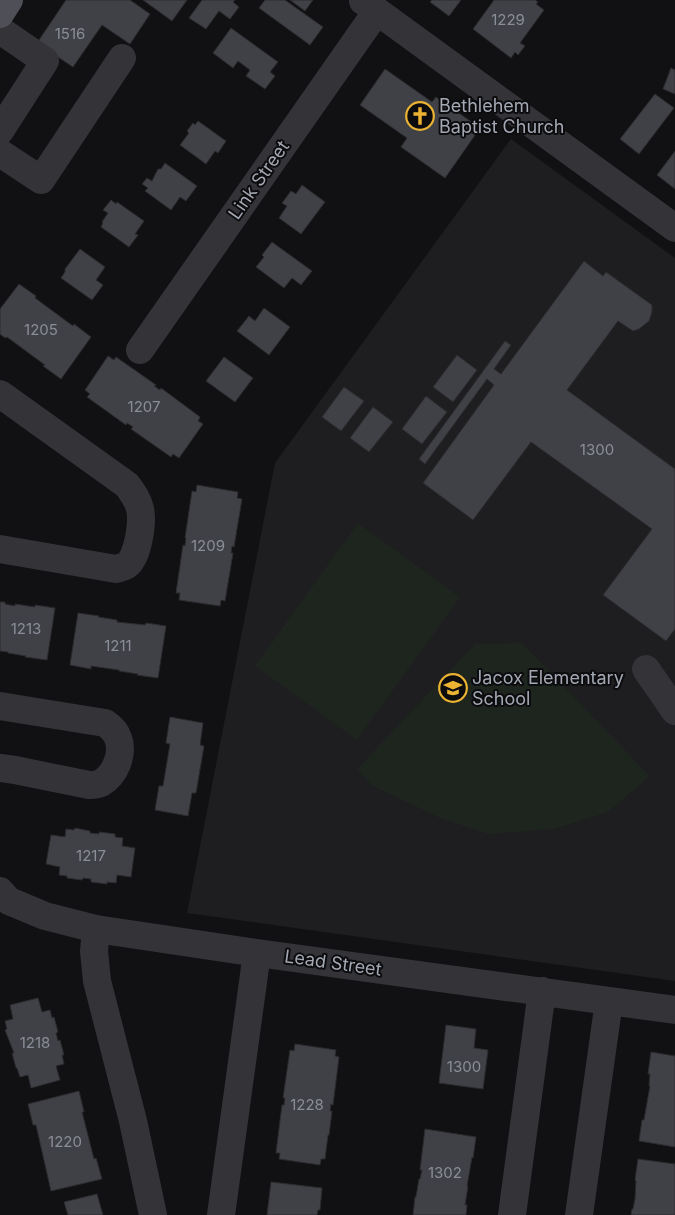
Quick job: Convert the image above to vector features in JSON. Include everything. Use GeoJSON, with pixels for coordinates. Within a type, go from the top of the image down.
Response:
{"type":"FeatureCollection","features":[{"type":"Feature","properties":{"kind":"main road"},"geometry":{"type":"LineString","coordinates":[[0,14],[9,0]]}},
{"type":"Feature","properties":{"kind":"street"},"geometry":{"type":"LineString","coordinates":[[370,5],[675,228]]}},
{"type":"Feature","properties":{"kind":"street","name":"Link Street"},"geometry":{"type":"LineString","coordinates":[[140,350],[370,5]]}},
{"type":"Feature","properties":{"kind":"street"},"geometry":{"type":"LineString","coordinates":[[0,30],[45,61],[0,131]]}},
{"type":"Feature","properties":{"kind":"street"},"geometry":{"type":"LineString","coordinates":[[0,153],[41,180],[122,58]]}},
{"type":"Feature","properties":{"kind":"street"},"geometry":{"type":"LineString","coordinates":[[0,394],[127,485],[136,498],[140,510],[139,536],[134,557],[126,565],[116,569],[0,549]]}},
{"type":"Feature","properties":{"kind":"street"},"geometry":{"type":"LineString","coordinates":[[646,669],[675,711]]}},
{"type":"Feature","properties":{"kind":"street"},"geometry":{"type":"LineString","coordinates":[[0,706],[105,723],[113,729],[118,738],[120,750],[116,766],[99,785],[89,785],[0,768]]}},
{"type":"Feature","properties":{"kind":"street","name":"Lead Street"},"geometry":{"type":"LineString","coordinates":[[0,891],[9,901],[45,916],[96,929],[675,1010]]}},
{"type":"Feature","properties":{"kind":"street"},"geometry":{"type":"LineString","coordinates":[[96,929],[94,951],[97,981],[133,1121],[153,1215]]}},
{"type":"Feature","properties":{"kind":"street"},"geometry":{"type":"LineString","coordinates":[[221,1215],[256,952]]}},
{"type":"Feature","properties":{"kind":"street"},"geometry":{"type":"LineString","coordinates":[[512,1215],[542,991]]}},
{"type":"Feature","properties":{"kind":"street"},"geometry":{"type":"LineString","coordinates":[[579,1215],[609,1001]]}},
{"type":"Feature","properties":{"kind":"shaded area","name":"Jacox Elementary School"},"geometry":{"type":"Polygon","coordinates":[[[511,139],[675,258],[675,981],[187,913],[275,463],[511,139]]]}},
{"type":"Feature","properties":{"kind":"shaded area"},"geometry":{"type":"Polygon","coordinates":[[[358,523],[460,597],[357,740],[255,666],[358,523]]]}},
{"type":"Feature","properties":{"kind":"shaded area"},"geometry":{"type":"Polygon","coordinates":[[[522,643],[650,776],[608,812],[554,829],[488,834],[440,818],[373,786],[357,769],[475,644],[522,643]]]}},
{"type":"Feature","properties":{"kind":"building"},"geometry":{"type":"Polygon","coordinates":[[[66,0],[130,0],[150,14],[130,44],[102,25],[73,67],[37,43],[66,0]]]}},
{"type":"Feature","properties":{"kind":"building"},"geometry":{"type":"Polygon","coordinates":[[[143,0],[187,0],[172,21],[143,0]]]}},
{"type":"Feature","properties":{"kind":"building"},"geometry":{"type":"Polygon","coordinates":[[[202,0],[235,0],[233,2],[239,7],[230,19],[219,11],[206,29],[189,18],[202,0]]]}},
{"type":"Feature","properties":{"kind":"building"},"geometry":{"type":"Polygon","coordinates":[[[265,0],[285,0],[323,27],[310,45],[259,8],[265,0]]]}},
{"type":"Feature","properties":{"kind":"building"},"geometry":{"type":"Polygon","coordinates":[[[290,0],[313,0],[305,11],[290,0]]]}},
{"type":"Feature","properties":{"kind":"building"},"geometry":{"type":"Polygon","coordinates":[[[432,0],[461,0],[449,16],[430,2],[432,0]]]}},
{"type":"Feature","properties":{"kind":"building"},"geometry":{"type":"Polygon","coordinates":[[[494,0],[535,0],[538,2],[536,4],[544,10],[520,43],[525,46],[518,55],[515,52],[511,58],[473,29],[494,0]]]}},
{"type":"Feature","properties":{"kind":"building"},"geometry":{"type":"Polygon","coordinates":[[[231,28],[278,62],[270,72],[275,76],[265,89],[246,76],[250,70],[238,61],[233,68],[213,53],[231,28]]]}},
{"type":"Feature","properties":{"kind":"building"},"geometry":{"type":"Polygon","coordinates":[[[671,68],[675,70],[675,94],[663,89],[671,68]]]}},
{"type":"Feature","properties":{"kind":"building","name":"Bethlehem Baptist Church"},"geometry":{"type":"Polygon","coordinates":[[[385,69],[432,102],[436,97],[480,128],[445,178],[401,147],[407,138],[360,105],[385,69]]]}},
{"type":"Feature","properties":{"kind":"building"},"geometry":{"type":"Polygon","coordinates":[[[655,94],[674,108],[639,154],[620,139],[655,94]]]}},
{"type":"Feature","properties":{"kind":"building"},"geometry":{"type":"Polygon","coordinates":[[[198,121],[226,141],[218,153],[215,151],[206,164],[180,145],[189,133],[187,131],[193,123],[195,125],[198,121]]]}},
{"type":"Feature","properties":{"kind":"building"},"geometry":{"type":"Polygon","coordinates":[[[675,151],[675,189],[657,175],[675,151]]]}},
{"type":"Feature","properties":{"kind":"building"},"geometry":{"type":"Polygon","coordinates":[[[165,163],[197,186],[186,201],[180,197],[171,210],[145,191],[148,188],[142,184],[147,178],[152,181],[158,169],[161,169],[165,163]]]}},
{"type":"Feature","properties":{"kind":"building"},"geometry":{"type":"Polygon","coordinates":[[[302,185],[325,202],[301,234],[279,218],[287,206],[282,203],[291,191],[296,194],[302,185]]]}},
{"type":"Feature","properties":{"kind":"building"},"geometry":{"type":"Polygon","coordinates":[[[111,200],[116,204],[117,202],[144,221],[135,234],[138,235],[129,247],[101,227],[108,213],[103,210],[111,200]]]}},
{"type":"Feature","properties":{"kind":"building"},"geometry":{"type":"Polygon","coordinates":[[[272,242],[312,271],[301,285],[292,278],[284,288],[256,267],[272,242]]]}},
{"type":"Feature","properties":{"kind":"building"},"geometry":{"type":"Polygon","coordinates":[[[80,249],[105,267],[96,280],[103,285],[92,300],[61,278],[65,269],[80,249]]]}},
{"type":"Feature","properties":{"kind":"building"},"geometry":{"type":"Polygon","coordinates":[[[584,261],[603,276],[606,272],[652,305],[649,321],[639,329],[633,331],[618,321],[567,390],[675,469],[675,629],[666,641],[603,595],[652,529],[531,442],[473,520],[423,483],[494,385],[487,379],[425,464],[419,459],[505,341],[511,345],[494,369],[501,374],[584,261]]]}},
{"type":"Feature","properties":{"kind":"building"},"geometry":{"type":"Polygon","coordinates":[[[19,284],[73,326],[74,324],[91,337],[61,379],[43,366],[45,365],[7,337],[5,338],[0,334],[0,309],[19,284]]]}},
{"type":"Feature","properties":{"kind":"building"},"geometry":{"type":"Polygon","coordinates":[[[264,308],[290,327],[269,355],[237,331],[249,316],[255,321],[264,308]]]}},
{"type":"Feature","properties":{"kind":"building"},"geometry":{"type":"Polygon","coordinates":[[[457,355],[477,370],[453,402],[433,387],[457,355]]]}},
{"type":"Feature","properties":{"kind":"building"},"geometry":{"type":"Polygon","coordinates":[[[108,356],[114,360],[116,357],[156,385],[154,386],[160,390],[161,388],[200,417],[198,421],[203,424],[179,458],[173,454],[171,457],[131,429],[133,427],[127,423],[126,425],[87,397],[90,394],[85,390],[108,356]]]}},
{"type":"Feature","properties":{"kind":"building"},"geometry":{"type":"Polygon","coordinates":[[[224,357],[253,378],[235,402],[206,381],[224,357]]]}},
{"type":"Feature","properties":{"kind":"building"},"geometry":{"type":"Polygon","coordinates":[[[344,387],[364,401],[341,431],[322,417],[344,387]]]}},
{"type":"Feature","properties":{"kind":"building"},"geometry":{"type":"Polygon","coordinates":[[[426,396],[447,412],[422,444],[402,429],[426,396]]]}},
{"type":"Feature","properties":{"kind":"building"},"geometry":{"type":"Polygon","coordinates":[[[373,407],[393,422],[369,452],[350,438],[373,407]]]}},
{"type":"Feature","properties":{"kind":"building"},"geometry":{"type":"Polygon","coordinates":[[[197,485],[238,492],[237,498],[242,499],[234,547],[232,546],[231,553],[233,553],[225,601],[221,600],[220,606],[179,600],[180,593],[176,593],[183,545],[185,546],[192,491],[196,492],[197,485]]]}},
{"type":"Feature","properties":{"kind":"building"},"geometry":{"type":"Polygon","coordinates":[[[0,602],[15,606],[15,604],[55,608],[47,660],[0,651],[0,602]]]}},
{"type":"Feature","properties":{"kind":"building"},"geometry":{"type":"Polygon","coordinates":[[[78,613],[117,620],[117,622],[166,626],[158,678],[119,670],[91,666],[91,669],[70,665],[78,613]]]}},
{"type":"Feature","properties":{"kind":"building"},"geometry":{"type":"Polygon","coordinates":[[[170,717],[203,723],[200,745],[204,746],[196,793],[192,793],[188,816],[155,810],[159,786],[163,786],[170,744],[166,743],[170,717]]]}},
{"type":"Feature","properties":{"kind":"building"},"geometry":{"type":"Polygon","coordinates":[[[75,828],[90,831],[90,833],[115,834],[115,837],[123,838],[122,846],[135,848],[131,877],[117,875],[116,883],[91,882],[91,879],[83,878],[82,880],[59,875],[60,867],[46,864],[51,835],[65,837],[66,829],[74,830],[75,828]]]}},
{"type":"Feature","properties":{"kind":"building"},"geometry":{"type":"Polygon","coordinates":[[[38,998],[42,1012],[50,1010],[52,1018],[54,1017],[58,1041],[60,1040],[64,1055],[62,1055],[64,1064],[56,1066],[60,1080],[31,1088],[28,1075],[20,1077],[16,1068],[12,1053],[14,1053],[5,1030],[7,1029],[5,1021],[13,1019],[10,1005],[38,998]]]}},
{"type":"Feature","properties":{"kind":"building"},"geometry":{"type":"Polygon","coordinates":[[[446,1025],[476,1029],[474,1048],[488,1050],[483,1089],[439,1083],[446,1025]]]}},
{"type":"Feature","properties":{"kind":"building"},"geometry":{"type":"Polygon","coordinates":[[[295,1044],[336,1050],[335,1056],[339,1057],[333,1105],[331,1104],[330,1111],[332,1111],[325,1159],[321,1159],[320,1165],[279,1159],[280,1153],[276,1153],[282,1105],[284,1105],[285,1098],[283,1098],[290,1050],[294,1051],[295,1044]]]}},
{"type":"Feature","properties":{"kind":"building"},"geometry":{"type":"Polygon","coordinates":[[[651,1052],[675,1056],[675,1147],[639,1141],[650,1086],[650,1074],[648,1074],[651,1052]]]}},
{"type":"Feature","properties":{"kind":"building"},"geometry":{"type":"Polygon","coordinates":[[[79,1091],[84,1112],[82,1112],[94,1159],[96,1158],[102,1179],[51,1191],[36,1125],[33,1125],[28,1104],[79,1091]]]}},
{"type":"Feature","properties":{"kind":"building"},"geometry":{"type":"Polygon","coordinates":[[[425,1129],[476,1137],[467,1186],[466,1215],[413,1215],[415,1197],[422,1170],[420,1170],[425,1129]]]}},
{"type":"Feature","properties":{"kind":"building"},"geometry":{"type":"Polygon","coordinates":[[[638,1159],[675,1164],[675,1215],[631,1215],[635,1199],[638,1159]]]}},
{"type":"Feature","properties":{"kind":"building"},"geometry":{"type":"Polygon","coordinates":[[[271,1182],[322,1188],[320,1210],[318,1210],[317,1215],[267,1215],[271,1182]]]}},
{"type":"Feature","properties":{"kind":"building"},"geometry":{"type":"Polygon","coordinates":[[[97,1194],[103,1215],[68,1215],[64,1202],[97,1194]]]}},
{"type":"Feature","properties":{"kind":"place","name":"Bethlehem Baptist Church"},"geometry":{"type":"Point","coordinates":[420,116]}},
{"type":"Feature","properties":{"kind":"place","name":"Jacox Elementary School"},"geometry":{"type":"Point","coordinates":[453,688]}}]}
